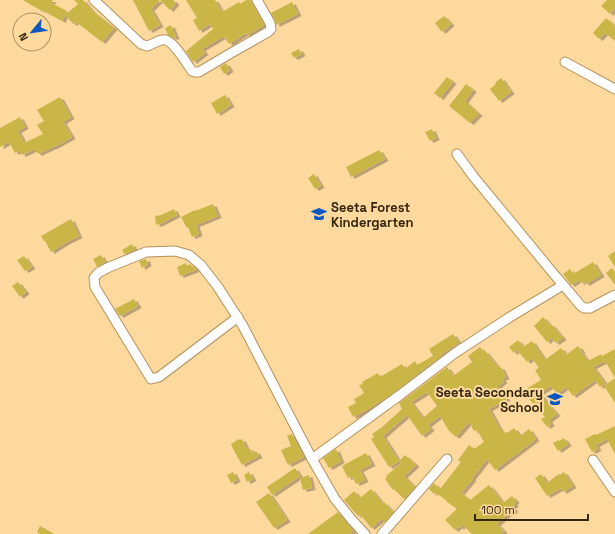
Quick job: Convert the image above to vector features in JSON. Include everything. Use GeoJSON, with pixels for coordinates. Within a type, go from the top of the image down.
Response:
{"type":"FeatureCollection","features":[{"type":"Feature","properties":{"kind":"street"},"geometry":{"type":"LineString","coordinates":[[94,0],[141,44],[147,46],[163,39],[168,40],[173,44],[192,71],[199,72],[271,29],[270,23],[257,0]]}},
{"type":"Feature","properties":{"kind":"street"},"geometry":{"type":"LineString","coordinates":[[565,62],[615,89]]}},
{"type":"Feature","properties":{"kind":"street"},"geometry":{"type":"LineString","coordinates":[[457,154],[473,176],[581,306],[587,308],[594,307],[615,295]]}},
{"type":"Feature","properties":{"kind":"street"},"geometry":{"type":"LineString","coordinates":[[238,317],[160,377],[151,379],[95,286],[94,278],[98,273],[107,268],[146,252],[175,251],[189,255],[201,265],[238,317],[312,459],[335,499],[365,534]]}},
{"type":"Feature","properties":{"kind":"street"},"geometry":{"type":"LineString","coordinates":[[312,459],[400,396],[455,354],[510,317],[564,285]]}},
{"type":"Feature","properties":{"kind":"street"},"geometry":{"type":"LineString","coordinates":[[382,534],[447,459]]}},
{"type":"Feature","properties":{"kind":"street"},"geometry":{"type":"LineString","coordinates":[[593,460],[615,492]]}},
{"type":"Feature","properties":{"kind":"building"},"geometry":{"type":"Polygon","coordinates":[[[23,0],[53,0],[51,3],[67,11],[62,21],[52,16],[52,12],[42,11],[23,0]]]}},
{"type":"Feature","properties":{"kind":"building"},"geometry":{"type":"Polygon","coordinates":[[[74,0],[83,0],[95,14],[114,28],[102,42],[76,22],[73,24],[65,15],[78,4],[74,0]]]}},
{"type":"Feature","properties":{"kind":"building"},"geometry":{"type":"Polygon","coordinates":[[[133,0],[160,0],[151,9],[160,25],[149,31],[133,0]]]}},
{"type":"Feature","properties":{"kind":"building"},"geometry":{"type":"Polygon","coordinates":[[[160,0],[173,0],[176,3],[170,10],[160,0]]]}},
{"type":"Feature","properties":{"kind":"building"},"geometry":{"type":"Polygon","coordinates":[[[186,0],[215,0],[222,12],[239,2],[240,4],[246,0],[251,0],[264,25],[247,35],[246,33],[229,44],[224,36],[202,49],[205,53],[193,62],[186,51],[213,29],[210,24],[199,31],[193,20],[197,18],[186,0]]]}},
{"type":"Feature","properties":{"kind":"building"},"geometry":{"type":"Polygon","coordinates":[[[607,0],[615,0],[615,8],[610,14],[601,6],[607,0]]]}},
{"type":"Feature","properties":{"kind":"building"},"geometry":{"type":"Polygon","coordinates":[[[292,2],[298,14],[276,25],[271,13],[292,2]]]}},
{"type":"Feature","properties":{"kind":"building"},"geometry":{"type":"Polygon","coordinates":[[[444,16],[451,24],[442,32],[435,23],[444,16]]]}},
{"type":"Feature","properties":{"kind":"building"},"geometry":{"type":"Polygon","coordinates":[[[606,18],[615,26],[615,41],[605,33],[599,39],[593,33],[606,18]]]}},
{"type":"Feature","properties":{"kind":"building"},"geometry":{"type":"Polygon","coordinates":[[[171,25],[176,37],[174,38],[168,35],[165,28],[171,25]]]}},
{"type":"Feature","properties":{"kind":"building"},"geometry":{"type":"Polygon","coordinates":[[[299,49],[302,54],[294,58],[291,53],[299,49]]]}},
{"type":"Feature","properties":{"kind":"building"},"geometry":{"type":"Polygon","coordinates":[[[226,63],[230,70],[224,74],[220,67],[226,63]]]}},
{"type":"Feature","properties":{"kind":"building"},"geometry":{"type":"Polygon","coordinates":[[[447,77],[453,82],[440,98],[434,93],[447,77]]]}},
{"type":"Feature","properties":{"kind":"building"},"geometry":{"type":"Polygon","coordinates":[[[501,78],[511,92],[499,101],[490,89],[501,78]]]}},
{"type":"Feature","properties":{"kind":"building"},"geometry":{"type":"Polygon","coordinates":[[[466,84],[473,90],[465,101],[479,114],[470,123],[449,106],[466,84]]]}},
{"type":"Feature","properties":{"kind":"building"},"geometry":{"type":"Polygon","coordinates":[[[225,95],[231,105],[217,114],[211,103],[225,95]]]}},
{"type":"Feature","properties":{"kind":"building"},"geometry":{"type":"Polygon","coordinates":[[[60,97],[71,117],[63,122],[72,137],[38,154],[35,149],[22,155],[20,150],[15,153],[9,142],[0,147],[0,128],[20,117],[25,127],[18,131],[24,143],[43,134],[37,125],[44,121],[37,110],[60,97]]]}},
{"type":"Feature","properties":{"kind":"building"},"geometry":{"type":"Polygon","coordinates":[[[432,129],[436,138],[430,141],[425,132],[432,129]]]}},
{"type":"Feature","properties":{"kind":"building"},"geometry":{"type":"Polygon","coordinates":[[[379,150],[385,159],[351,177],[346,167],[379,150]]]}},
{"type":"Feature","properties":{"kind":"building"},"geometry":{"type":"Polygon","coordinates":[[[314,174],[321,186],[315,189],[308,178],[314,174]]]}},
{"type":"Feature","properties":{"kind":"building"},"geometry":{"type":"Polygon","coordinates":[[[213,204],[218,216],[196,225],[199,234],[192,237],[188,227],[187,228],[181,217],[195,210],[213,204]]]}},
{"type":"Feature","properties":{"kind":"building"},"geometry":{"type":"Polygon","coordinates":[[[174,209],[177,215],[156,225],[155,216],[174,209]]]}},
{"type":"Feature","properties":{"kind":"building"},"geometry":{"type":"Polygon","coordinates":[[[71,219],[79,236],[51,252],[41,236],[71,219]]]}},
{"type":"Feature","properties":{"kind":"building"},"geometry":{"type":"Polygon","coordinates":[[[132,244],[135,250],[124,254],[122,250],[132,244]]]}},
{"type":"Feature","properties":{"kind":"building"},"geometry":{"type":"Polygon","coordinates":[[[615,251],[615,267],[608,256],[615,251]]]}},
{"type":"Feature","properties":{"kind":"building"},"geometry":{"type":"Polygon","coordinates":[[[101,255],[105,262],[97,267],[93,259],[101,255]]]}},
{"type":"Feature","properties":{"kind":"building"},"geometry":{"type":"Polygon","coordinates":[[[24,256],[32,267],[25,271],[17,260],[24,256]]]}},
{"type":"Feature","properties":{"kind":"building"},"geometry":{"type":"Polygon","coordinates":[[[146,259],[148,264],[142,268],[139,261],[146,259]]]}},
{"type":"Feature","properties":{"kind":"building"},"geometry":{"type":"Polygon","coordinates":[[[593,262],[601,275],[586,284],[584,281],[581,283],[579,280],[571,285],[563,274],[570,269],[573,274],[593,262]]]}},
{"type":"Feature","properties":{"kind":"building"},"geometry":{"type":"Polygon","coordinates":[[[186,263],[187,266],[190,264],[196,270],[180,276],[177,267],[186,263]]]}},
{"type":"Feature","properties":{"kind":"building"},"geometry":{"type":"Polygon","coordinates":[[[612,268],[615,273],[615,285],[606,273],[612,268]]]}},
{"type":"Feature","properties":{"kind":"building"},"geometry":{"type":"Polygon","coordinates":[[[18,282],[26,292],[20,297],[12,286],[18,282]]]}},
{"type":"Feature","properties":{"kind":"building"},"geometry":{"type":"Polygon","coordinates":[[[134,299],[138,306],[120,316],[115,309],[134,299]]]}},
{"type":"Feature","properties":{"kind":"building"},"geometry":{"type":"Polygon","coordinates":[[[543,317],[563,338],[556,343],[551,338],[547,342],[534,326],[543,317]]]}},
{"type":"Feature","properties":{"kind":"building"},"geometry":{"type":"Polygon","coordinates":[[[453,334],[459,343],[440,355],[441,356],[390,395],[353,417],[348,407],[356,403],[354,399],[364,393],[359,385],[363,384],[362,382],[378,373],[380,377],[402,364],[405,369],[415,361],[417,365],[433,356],[429,349],[453,334]]]}},
{"type":"Feature","properties":{"kind":"building"},"geometry":{"type":"Polygon","coordinates":[[[518,340],[523,347],[532,341],[545,360],[561,348],[566,355],[578,346],[588,361],[615,349],[615,378],[605,361],[593,367],[605,383],[600,387],[595,380],[573,396],[566,387],[557,394],[551,386],[540,393],[548,405],[557,414],[549,420],[551,424],[547,427],[541,419],[545,417],[531,402],[527,396],[529,395],[526,389],[541,380],[535,370],[539,368],[532,358],[527,362],[517,350],[514,353],[509,347],[518,340]]]}},
{"type":"Feature","properties":{"kind":"building"},"geometry":{"type":"Polygon","coordinates":[[[480,347],[499,368],[501,367],[506,377],[502,379],[504,381],[497,387],[500,392],[502,390],[507,399],[489,409],[501,431],[503,430],[506,434],[514,428],[520,436],[529,429],[536,439],[495,470],[487,459],[461,493],[470,500],[489,485],[503,503],[512,496],[516,501],[514,503],[515,505],[512,507],[515,510],[510,514],[509,513],[497,524],[504,531],[501,534],[472,534],[463,525],[460,528],[459,526],[455,530],[445,520],[457,509],[429,489],[434,483],[440,489],[461,462],[458,460],[469,445],[474,449],[484,442],[477,430],[474,431],[469,422],[456,437],[449,431],[440,416],[428,425],[431,429],[422,436],[407,415],[383,436],[399,461],[405,455],[416,465],[404,476],[415,487],[404,499],[394,489],[393,490],[385,479],[387,477],[386,476],[401,463],[400,461],[389,467],[371,439],[374,437],[372,434],[402,409],[399,403],[447,367],[453,376],[472,362],[468,356],[480,347]],[[427,392],[411,402],[423,418],[437,406],[427,392]]]}},
{"type":"Feature","properties":{"kind":"building"},"geometry":{"type":"Polygon","coordinates":[[[615,378],[615,403],[604,386],[615,378]]]}},
{"type":"Feature","properties":{"kind":"building"},"geometry":{"type":"Polygon","coordinates":[[[615,426],[615,454],[607,439],[596,445],[598,449],[592,452],[585,439],[615,426]]]}},
{"type":"Feature","properties":{"kind":"building"},"geometry":{"type":"Polygon","coordinates":[[[292,434],[304,457],[288,465],[281,450],[291,446],[287,436],[292,434]]]}},
{"type":"Feature","properties":{"kind":"building"},"geometry":{"type":"Polygon","coordinates":[[[564,438],[568,444],[558,451],[553,443],[564,438]]]}},
{"type":"Feature","properties":{"kind":"building"},"geometry":{"type":"Polygon","coordinates":[[[239,439],[242,439],[247,449],[249,448],[252,453],[256,451],[259,456],[242,465],[231,445],[239,439]]]}},
{"type":"Feature","properties":{"kind":"building"},"geometry":{"type":"Polygon","coordinates":[[[336,449],[341,461],[329,468],[323,458],[336,449]]]}},
{"type":"Feature","properties":{"kind":"building"},"geometry":{"type":"Polygon","coordinates":[[[366,453],[372,464],[360,470],[365,480],[356,484],[352,476],[348,478],[342,466],[366,453]]]}},
{"type":"Feature","properties":{"kind":"building"},"geometry":{"type":"Polygon","coordinates":[[[295,468],[300,476],[272,495],[267,487],[295,468]]]}},
{"type":"Feature","properties":{"kind":"building"},"geometry":{"type":"Polygon","coordinates":[[[233,472],[237,480],[231,483],[227,475],[233,472]]]}},
{"type":"Feature","properties":{"kind":"building"},"geometry":{"type":"Polygon","coordinates":[[[249,472],[253,479],[247,482],[244,475],[249,472]]]}},
{"type":"Feature","properties":{"kind":"building"},"geometry":{"type":"Polygon","coordinates":[[[564,472],[573,486],[563,492],[561,488],[547,496],[535,478],[541,474],[547,483],[564,472]]]}},
{"type":"Feature","properties":{"kind":"building"},"geometry":{"type":"Polygon","coordinates":[[[309,475],[312,488],[303,490],[300,478],[309,475]]]}},
{"type":"Feature","properties":{"kind":"building"},"geometry":{"type":"Polygon","coordinates":[[[371,489],[383,504],[384,502],[393,512],[385,522],[382,519],[371,528],[360,514],[358,516],[344,500],[354,491],[360,498],[371,489]]]}},
{"type":"Feature","properties":{"kind":"building"},"geometry":{"type":"Polygon","coordinates":[[[269,493],[287,520],[274,528],[256,502],[269,493]]]}},
{"type":"Feature","properties":{"kind":"building"},"geometry":{"type":"Polygon","coordinates":[[[338,512],[353,531],[350,534],[308,534],[338,512]]]}},
{"type":"Feature","properties":{"kind":"building"},"geometry":{"type":"Polygon","coordinates":[[[40,526],[54,534],[40,534],[37,532],[40,526]]]}},
{"type":"Feature","properties":{"kind":"place","name":"Seeta Forest Kindergarten"},"geometry":{"type":"Point","coordinates":[319,214]}},
{"type":"Feature","properties":{"kind":"place","name":"Seeta Secondary School"},"geometry":{"type":"Point","coordinates":[555,399]}}]}
